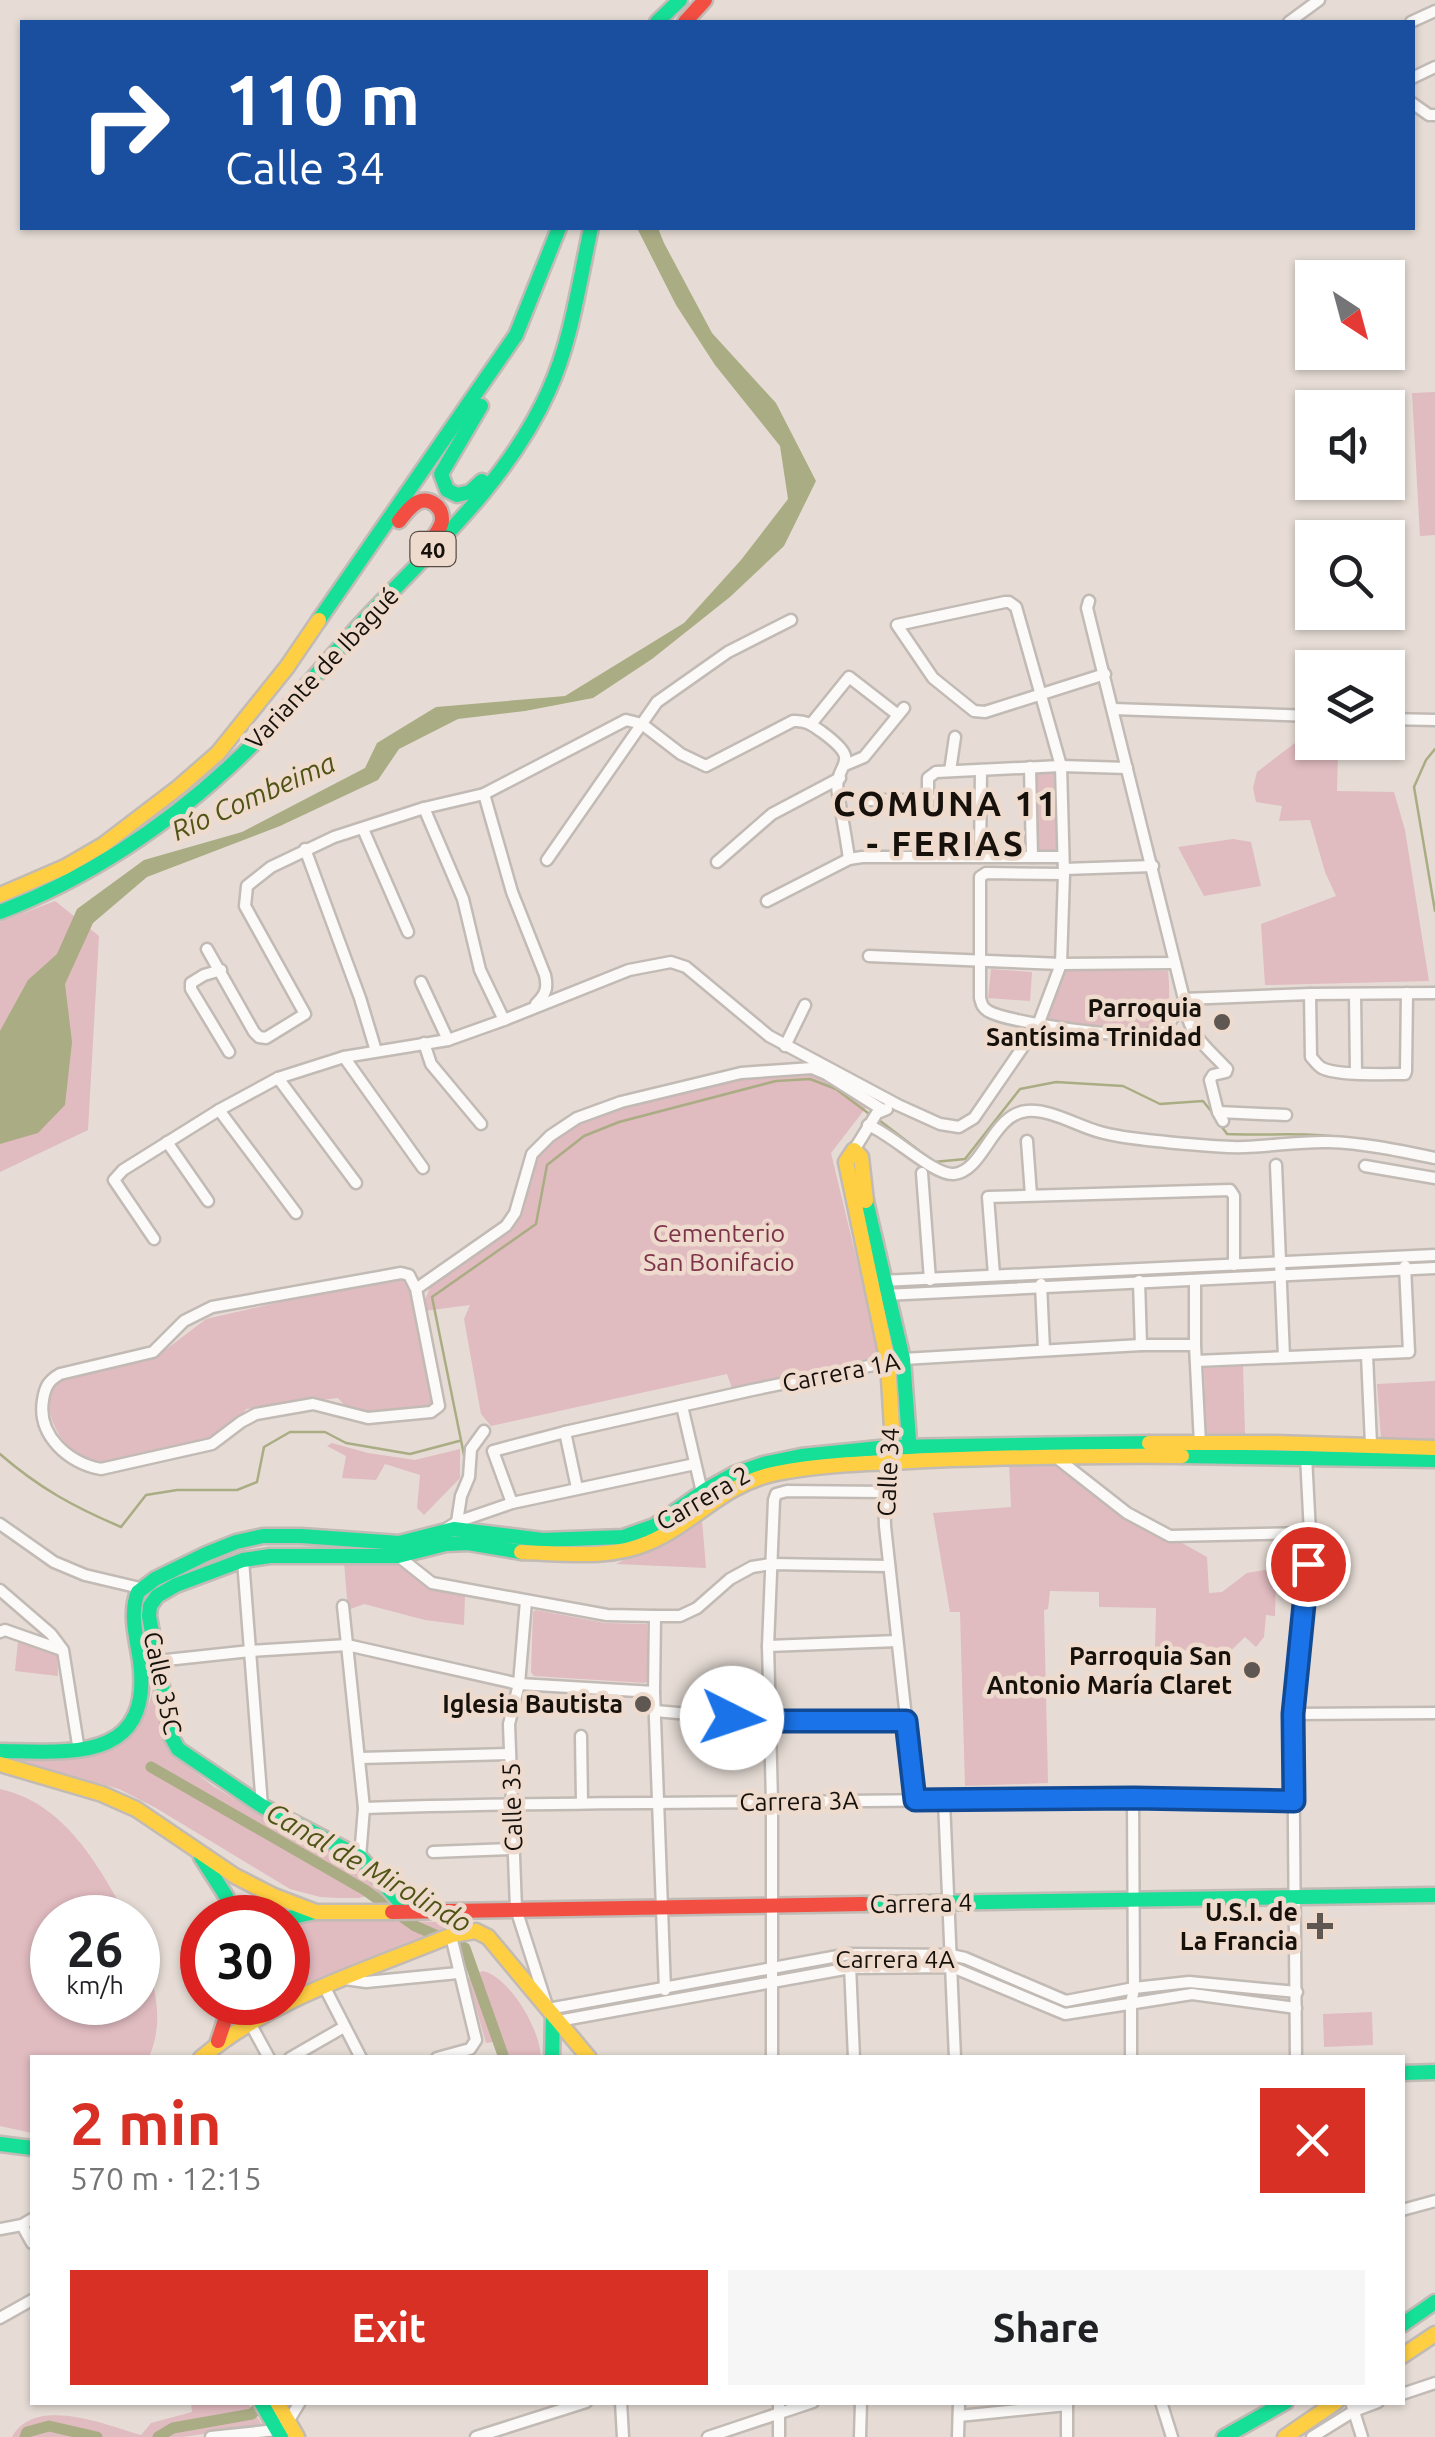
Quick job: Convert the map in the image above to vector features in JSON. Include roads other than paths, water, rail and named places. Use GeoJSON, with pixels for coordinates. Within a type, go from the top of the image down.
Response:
{"type":"FeatureCollection","features":[{"type":"Feature","properties":{"kind":"main road"},"geometry":{"type":"LineString","coordinates":[[659,20],[680,0]]}},
{"type":"Feature","properties":{"kind":"main road"},"geometry":{"type":"LineString","coordinates":[[687,20],[705,0]]}},
{"type":"Feature","properties":{"kind":"main road","name":"Variante de Ibagué"},"geometry":{"type":"LineString","coordinates":[[0,895],[103,845],[218,753],[287,667],[516,334],[558,230]]}},
{"type":"Feature","properties":{"kind":"main road","name":"Variante de Ibagué"},"geometry":{"type":"LineString","coordinates":[[0,912],[75,881],[178,811],[257,740],[467,514],[512,456],[550,391],[567,342],[591,230]]}},
{"type":"Feature","properties":{"kind":"main road"},"geometry":{"type":"LineString","coordinates":[[516,334],[514,353],[441,474],[442,482],[454,494],[462,496],[477,487],[519,428],[545,374],[564,305],[578,288]]}},
{"type":"Feature","properties":{"kind":"main road"},"geometry":{"type":"LineString","coordinates":[[352,575],[412,506],[424,501],[435,504],[442,522],[390,594]]}},
{"type":"Feature","properties":{"kind":"main road","name":"Calle 34"},"geometry":{"type":"LineString","coordinates":[[854,1150],[846,1162],[896,1361],[910,1454]]}},
{"type":"Feature","properties":{"kind":"main road","name":"Calle 34"},"geometry":{"type":"LineString","coordinates":[[889,1455],[896,1361]]}},
{"type":"Feature","properties":{"kind":"main road","name":"Carrera 2"},"geometry":{"type":"LineString","coordinates":[[140,1588],[242,1540],[266,1536],[402,1543],[452,1526],[520,1539],[628,1536],[665,1520],[733,1475],[770,1461],[826,1452],[889,1455],[1200,1444],[1435,1448]]}},
{"type":"Feature","properties":{"kind":"main road","name":"Carrera 2"},"geometry":{"type":"LineString","coordinates":[[910,1454],[1435,1460]]}},
{"type":"Feature","properties":{"kind":"main road","name":"Carrera 2"},"geometry":{"type":"LineString","coordinates":[[150,1616],[150,1606],[157,1596],[176,1585],[243,1560],[270,1556],[398,1556],[446,1544],[468,1543],[520,1552],[596,1553],[632,1549],[670,1531],[738,1486],[772,1474],[889,1455]]}},
{"type":"Feature","properties":{"kind":"main road","name":"Calle 35C"},"geometry":{"type":"LineString","coordinates":[[80,1751],[106,1744],[124,1732],[142,1699],[133,1606],[140,1588]]}},
{"type":"Feature","properties":{"kind":"main road","name":"Calle 35C"},"geometry":{"type":"LineString","coordinates":[[150,1616],[171,1736],[178,1749],[262,1806]]}},
{"type":"Feature","properties":{"kind":"main road"},"geometry":{"type":"LineString","coordinates":[[0,1751],[80,1751]]}},
{"type":"Feature","properties":{"kind":"main road","name":"Carrera 4"},"geometry":{"type":"LineString","coordinates":[[0,1764],[102,1794],[136,1810],[235,1876],[316,1912],[1435,1896]]}},
{"type":"Feature","properties":{"kind":"main road"},"geometry":{"type":"LineString","coordinates":[[262,1806],[360,1857],[403,1911]]}},
{"type":"Feature","properties":{"kind":"main road"},"geometry":{"type":"LineString","coordinates":[[186,1842],[225,1895]]}},
{"type":"Feature","properties":{"kind":"main road"},"geometry":{"type":"LineString","coordinates":[[310,1913],[316,1912]]}},
{"type":"Feature","properties":{"kind":"main road"},"geometry":{"type":"LineString","coordinates":[[310,1991],[455,1935],[470,1927],[471,1920],[462,1912]]}},
{"type":"Feature","properties":{"kind":"main road","name":"Calle 35"},"geometry":{"type":"LineString","coordinates":[[455,1935],[481,1932],[488,1937],[586,2055]]}},
{"type":"Feature","properties":{"kind":"main road"},"geometry":{"type":"LineString","coordinates":[[552,2055],[553,2015]]}},
{"type":"Feature","properties":{"kind":"main road"},"geometry":{"type":"LineString","coordinates":[[218,2041],[223,2025]]}},
{"type":"Feature","properties":{"kind":"main road"},"geometry":{"type":"LineString","coordinates":[[203,2055],[218,2041],[246,2025]]}},
{"type":"Feature","properties":{"kind":"main road"},"geometry":{"type":"LineString","coordinates":[[1405,2072],[1435,2072]]}},
{"type":"Feature","properties":{"kind":"main road"},"geometry":{"type":"LineString","coordinates":[[0,2144],[30,2148]]}},
{"type":"Feature","properties":{"kind":"main road"},"geometry":{"type":"LineString","coordinates":[[1405,2323],[1435,2302]]}},
{"type":"Feature","properties":{"kind":"main road"},"geometry":{"type":"LineString","coordinates":[[1405,2354],[1435,2334]]}},
{"type":"Feature","properties":{"kind":"main road"},"geometry":{"type":"LineString","coordinates":[[1224,2437],[1281,2405]]}},
{"type":"Feature","properties":{"kind":"main road"},"geometry":{"type":"LineString","coordinates":[[1285,2437],[1332,2405]]}},
{"type":"Feature","properties":{"kind":"main road"},"geometry":{"type":"LineString","coordinates":[[279,2420],[296,2437]]}},
{"type":"Feature","properties":{"kind":"street"},"geometry":{"type":"LineString","coordinates":[[1292,20],[1319,0]]}},
{"type":"Feature","properties":{"kind":"street"},"geometry":{"type":"LineString","coordinates":[[1089,601],[1087,608],[1153,866],[1186,1017],[1196,1038],[1227,1070],[1213,1074],[1210,1080],[1220,1117],[1286,1115]]}},
{"type":"Feature","properties":{"kind":"street"},"geometry":{"type":"LineString","coordinates":[[154,1240],[114,1180],[166,1142],[278,1078],[344,1058],[448,1040],[629,970],[671,962],[686,967],[785,1046],[898,1106],[940,1124],[959,1128],[966,1124],[1038,1025],[1062,964],[1061,766],[1041,694],[1016,607],[1009,602],[896,624],[933,678],[974,711],[984,712],[1041,694],[1105,674]]}},
{"type":"Feature","properties":{"kind":"street"},"geometry":{"type":"LineString","coordinates":[[547,860],[657,702],[728,652],[791,620]]}},
{"type":"Feature","properties":{"kind":"street"},"geometry":{"type":"LineString","coordinates":[[808,723],[849,677],[901,711],[864,756],[845,765]]}},
{"type":"Feature","properties":{"kind":"street"},"geometry":{"type":"LineString","coordinates":[[1113,709],[1295,715]]}},
{"type":"Feature","properties":{"kind":"street"},"geometry":{"type":"LineString","coordinates":[[1405,719],[1435,720]]}},
{"type":"Feature","properties":{"kind":"street"},"geometry":{"type":"LineString","coordinates":[[206,949],[254,1032],[266,1038],[305,1014],[245,906],[246,886],[270,867],[334,837],[424,808],[484,794],[626,720],[642,724],[699,765],[711,765],[785,725],[799,720],[808,723],[840,745],[845,755],[837,792],[849,859]]}},
{"type":"Feature","properties":{"kind":"street"},"geometry":{"type":"LineString","coordinates":[[950,771],[955,737]]}},
{"type":"Feature","properties":{"kind":"street"},"geometry":{"type":"LineString","coordinates":[[928,810],[928,778],[933,772],[1061,766],[1127,768]]}},
{"type":"Feature","properties":{"kind":"street"},"geometry":{"type":"LineString","coordinates":[[1030,767],[1032,857]]}},
{"type":"Feature","properties":{"kind":"street"},"geometry":{"type":"LineString","coordinates":[[980,857],[981,770]]}},
{"type":"Feature","properties":{"kind":"street"},"geometry":{"type":"LineString","coordinates":[[716,862],[772,814],[840,778]]}},
{"type":"Feature","properties":{"kind":"street"},"geometry":{"type":"LineString","coordinates":[[484,794],[512,892],[548,987],[532,1008]]}},
{"type":"Feature","properties":{"kind":"street"},"geometry":{"type":"LineString","coordinates":[[862,800],[929,796]]}},
{"type":"Feature","properties":{"kind":"street"},"geometry":{"type":"LineString","coordinates":[[424,808],[463,899],[480,970],[504,1020]]}},
{"type":"Feature","properties":{"kind":"street"},"geometry":{"type":"LineString","coordinates":[[363,829],[408,932]]}},
{"type":"Feature","properties":{"kind":"street"},"geometry":{"type":"LineString","coordinates":[[305,850],[376,1051]]}},
{"type":"Feature","properties":{"kind":"street"},"geometry":{"type":"LineString","coordinates":[[768,901],[849,859],[862,857],[1032,857],[1064,867]]}},
{"type":"Feature","properties":{"kind":"street"},"geometry":{"type":"LineString","coordinates":[[1153,866],[1064,867],[986,873],[980,877],[982,1005],[988,1011],[1020,1022],[1136,1035],[1152,1033],[1166,1025],[1184,999]]}},
{"type":"Feature","properties":{"kind":"street"},"geometry":{"type":"LineString","coordinates":[[869,956],[1062,964],[1175,963]]}},
{"type":"Feature","properties":{"kind":"street"},"geometry":{"type":"LineString","coordinates":[[221,970],[204,974],[191,983],[191,989],[229,1052]]}},
{"type":"Feature","properties":{"kind":"street"},"geometry":{"type":"LineString","coordinates":[[420,982],[448,1040]]}},
{"type":"Feature","properties":{"kind":"street"},"geometry":{"type":"LineString","coordinates":[[1310,994],[1311,1056],[1322,1069],[1405,1074],[1407,993]]}},
{"type":"Feature","properties":{"kind":"street"},"geometry":{"type":"LineString","coordinates":[[1184,999],[1435,993]]}},
{"type":"Feature","properties":{"kind":"street"},"geometry":{"type":"LineString","coordinates":[[1355,994],[1356,1073]]}},
{"type":"Feature","properties":{"kind":"street"},"geometry":{"type":"LineString","coordinates":[[785,1046],[805,1005]]}},
{"type":"Feature","properties":{"kind":"street"},"geometry":{"type":"LineString","coordinates":[[424,1043],[431,1064],[481,1124]]}},
{"type":"Feature","properties":{"kind":"street"},"geometry":{"type":"LineString","coordinates":[[344,1058],[423,1168]]}},
{"type":"Feature","properties":{"kind":"street"},"geometry":{"type":"LineString","coordinates":[[416,1289],[506,1226],[514,1213],[532,1154],[550,1136],[578,1118],[622,1102],[741,1073],[812,1068],[826,1074],[888,1134],[938,1171],[949,1174],[968,1168],[1005,1121],[1026,1111],[1041,1112],[1103,1134],[1240,1148],[1331,1142],[1435,1158]]}},
{"type":"Feature","properties":{"kind":"street"},"geometry":{"type":"LineString","coordinates":[[278,1078],[356,1183]]}},
{"type":"Feature","properties":{"kind":"street"},"geometry":{"type":"LineString","coordinates":[[875,1118],[898,1106]]}},
{"type":"Feature","properties":{"kind":"street"},"geometry":{"type":"LineString","coordinates":[[219,1110],[296,1213]]}},
{"type":"Feature","properties":{"kind":"street","name":"Calle 34"},"geometry":{"type":"LineString","coordinates":[[854,1150],[875,1118]]}},
{"type":"Feature","properties":{"kind":"street"},"geometry":{"type":"LineString","coordinates":[[1027,1141],[1031,1195]]}},
{"type":"Feature","properties":{"kind":"street"},"geometry":{"type":"LineString","coordinates":[[166,1142],[208,1201]]}},
{"type":"Feature","properties":{"kind":"street"},"geometry":{"type":"LineString","coordinates":[[1276,1165],[1284,1357]]}},
{"type":"Feature","properties":{"kind":"street"},"geometry":{"type":"LineString","coordinates":[[1365,1166],[1435,1178]]}},
{"type":"Feature","properties":{"kind":"street"},"geometry":{"type":"LineString","coordinates":[[922,1173],[930,1280]]}},
{"type":"Feature","properties":{"kind":"street"},"geometry":{"type":"LineString","coordinates":[[994,1275],[988,1197],[1230,1190],[1234,1196],[1234,1264]]}},
{"type":"Feature","properties":{"kind":"street"},"geometry":{"type":"LineString","coordinates":[[879,1289],[1195,1280],[1280,1268],[1435,1255]]}},
{"type":"Feature","properties":{"kind":"street"},"geometry":{"type":"LineString","coordinates":[[1196,1361],[1408,1352],[1405,1256]]}},
{"type":"Feature","properties":{"kind":"street"},"geometry":{"type":"LineString","coordinates":[[879,1289],[994,1275],[1234,1264],[1280,1268],[1435,1268]]}},
{"type":"Feature","properties":{"kind":"street"},"geometry":{"type":"LineString","coordinates":[[401,1273],[408,1275],[416,1289],[439,1406],[430,1412],[368,1418],[312,1404],[256,1414],[212,1444],[101,1470],[83,1466],[46,1431],[42,1408],[50,1380],[60,1374],[153,1352],[184,1321],[212,1308],[401,1273]]}},
{"type":"Feature","properties":{"kind":"street"},"geometry":{"type":"LineString","coordinates":[[1041,1273],[1044,1350]]}},
{"type":"Feature","properties":{"kind":"street"},"geometry":{"type":"LineString","coordinates":[[1195,1280],[1200,1444]]}},
{"type":"Feature","properties":{"kind":"street"},"geometry":{"type":"LineString","coordinates":[[1138,1281],[1141,1345]]}},
{"type":"Feature","properties":{"kind":"street","name":"Carrera 1A"},"geometry":{"type":"LineString","coordinates":[[512,1503],[493,1450],[565,1432],[896,1361],[1141,1345],[1195,1346]]}},
{"type":"Feature","properties":{"kind":"street"},"geometry":{"type":"LineString","coordinates":[[1367,1355],[1371,1444]]}},
{"type":"Feature","properties":{"kind":"street"},"geometry":{"type":"LineString","coordinates":[[682,1406],[702,1492]]}},
{"type":"Feature","properties":{"kind":"street"},"geometry":{"type":"LineString","coordinates":[[452,1526],[469,1477],[470,1449],[484,1431]]}},
{"type":"Feature","properties":{"kind":"street"},"geometry":{"type":"LineString","coordinates":[[565,1432],[578,1488]]}},
{"type":"Feature","properties":{"kind":"street","name":"Calle 34"},"geometry":{"type":"LineString","coordinates":[[889,1455],[884,1492],[889,1566],[915,1800]]}},
{"type":"Feature","properties":{"kind":"street"},"geometry":{"type":"LineString","coordinates":[[1052,1455],[1126,1513],[1170,1536],[1310,1533]]}},
{"type":"Feature","properties":{"kind":"street"},"geometry":{"type":"LineString","coordinates":[[1296,2055],[1293,1714],[1310,1533],[1306,1456]]}},
{"type":"Feature","properties":{"kind":"street"},"geometry":{"type":"LineString","coordinates":[[452,1526],[512,1503],[696,1464]]}},
{"type":"Feature","properties":{"kind":"street","name":"Carrera 2"},"geometry":{"type":"LineString","coordinates":[[771,1564],[776,1494],[787,1490],[884,1492]]}},
{"type":"Feature","properties":{"kind":"street"},"geometry":{"type":"LineString","coordinates":[[0,1524],[54,1562],[85,1575],[140,1588]]}},
{"type":"Feature","properties":{"kind":"street"},"geometry":{"type":"LineString","coordinates":[[398,1556],[432,1582],[608,1615],[654,1616],[680,1616],[697,1608],[730,1579],[752,1567],[889,1566]]}},
{"type":"Feature","properties":{"kind":"street"},"geometry":{"type":"LineString","coordinates":[[243,1560],[262,1806]]}},
{"type":"Feature","properties":{"kind":"street"},"geometry":{"type":"LineString","coordinates":[[771,1564],[768,1646],[772,2055]]}},
{"type":"Feature","properties":{"kind":"street"},"geometry":{"type":"LineString","coordinates":[[0,1590],[52,1634],[63,1650],[80,1751]]}},
{"type":"Feature","properties":{"kind":"street","name":"Calle 35"},"geometry":{"type":"LineString","coordinates":[[526,1601],[519,1684],[508,1724],[516,1909],[553,2015]]}},
{"type":"Feature","properties":{"kind":"street"},"geometry":{"type":"LineString","coordinates":[[343,1606],[364,1808],[360,1857]]}},
{"type":"Feature","properties":{"kind":"street"},"geometry":{"type":"LineString","coordinates":[[654,1616],[665,2002]]}},
{"type":"Feature","properties":{"kind":"street"},"geometry":{"type":"LineString","coordinates":[[0,1632],[5,1630],[63,1650]]}},
{"type":"Feature","properties":{"kind":"street"},"geometry":{"type":"LineString","coordinates":[[768,1646],[897,1640]]}},
{"type":"Feature","properties":{"kind":"street"},"geometry":{"type":"LineString","coordinates":[[157,1660],[347,1645],[519,1684],[654,1692]]}},
{"type":"Feature","properties":{"kind":"street"},"geometry":{"type":"LineString","coordinates":[[655,1711],[770,1721],[906,1721]]}},
{"type":"Feature","properties":{"kind":"street"},"geometry":{"type":"LineString","coordinates":[[1293,1714],[1435,1714]]}},
{"type":"Feature","properties":{"kind":"street"},"geometry":{"type":"LineString","coordinates":[[581,1736],[582,1802]]}},
{"type":"Feature","properties":{"kind":"street"},"geometry":{"type":"LineString","coordinates":[[360,1758],[509,1754]]}},
{"type":"Feature","properties":{"kind":"street"},"geometry":{"type":"LineString","coordinates":[[1131,2055],[1134,1798]]}},
{"type":"Feature","properties":{"kind":"street","name":"Carrera 3A"},"geometry":{"type":"LineString","coordinates":[[364,1808],[511,1802],[1134,1798],[1294,1801]]}},
{"type":"Feature","properties":{"kind":"street"},"geometry":{"type":"LineString","coordinates":[[944,1801],[955,2055]]}},
{"type":"Feature","properties":{"kind":"street"},"geometry":{"type":"LineString","coordinates":[[434,1852],[513,1849]]}},
{"type":"Feature","properties":{"kind":"street"},"geometry":{"type":"LineString","coordinates":[[449,2055],[470,2049],[476,2040],[458,1973],[455,1935]]}},
{"type":"Feature","properties":{"kind":"street"},"geometry":{"type":"LineString","coordinates":[[850,1954],[854,2055]]}},
{"type":"Feature","properties":{"kind":"street","name":"Carrera 4A"},"geometry":{"type":"LineString","coordinates":[[553,2015],[665,1988],[850,1954],[966,1958],[1066,2001],[1189,1982],[1296,1992]]}},
{"type":"Feature","properties":{"kind":"street","name":"Carrera 4A"},"geometry":{"type":"LineString","coordinates":[[553,2015],[665,2002],[850,1968],[952,1968],[1065,2014],[1192,1994],[1296,2008]]}},
{"type":"Feature","properties":{"kind":"street"},"geometry":{"type":"LineString","coordinates":[[342,1978],[366,1982],[458,1973]]}},
{"type":"Feature","properties":{"kind":"street"},"geometry":{"type":"LineString","coordinates":[[324,1986],[358,2055]]}},
{"type":"Feature","properties":{"kind":"street"},"geometry":{"type":"LineString","coordinates":[[251,2025],[267,2055]]}},
{"type":"Feature","properties":{"kind":"street"},"geometry":{"type":"LineString","coordinates":[[295,2055],[344,2027]]}},
{"type":"Feature","properties":{"kind":"street"},"geometry":{"type":"LineString","coordinates":[[1405,2209],[1435,2201]]}},
{"type":"Feature","properties":{"kind":"street"},"geometry":{"type":"LineString","coordinates":[[0,2230],[27,2222]]}},
{"type":"Feature","properties":{"kind":"street"},"geometry":{"type":"LineString","coordinates":[[0,2318],[30,2301]]}},
{"type":"Feature","properties":{"kind":"street"},"geometry":{"type":"LineString","coordinates":[[1405,2393],[1435,2383]]}},
{"type":"Feature","properties":{"kind":"street"},"geometry":{"type":"LineString","coordinates":[[476,2437],[498,2434],[578,2405]]}},
{"type":"Feature","properties":{"kind":"street"},"geometry":{"type":"LineString","coordinates":[[621,2405],[623,2437]]}},
{"type":"Feature","properties":{"kind":"street"},"geometry":{"type":"LineString","coordinates":[[860,2405],[860,2437]]}},
{"type":"Feature","properties":{"kind":"street"},"geometry":{"type":"LineString","coordinates":[[958,2437],[959,2405]]}},
{"type":"Feature","properties":{"kind":"street"},"geometry":{"type":"LineString","coordinates":[[959,2416],[1059,2405]]}},
{"type":"Feature","properties":{"kind":"street"},"geometry":{"type":"LineString","coordinates":[[1067,2437],[1068,2405]]}},
{"type":"Feature","properties":{"kind":"street"},"geometry":{"type":"LineString","coordinates":[[1162,2405],[1172,2437]]}},
{"type":"Feature","properties":{"kind":"street"},"geometry":{"type":"LineString","coordinates":[[1312,2437],[1352,2407],[1362,2437]]}},
{"type":"Feature","properties":{"kind":"street"},"geometry":{"type":"LineString","coordinates":[[708,2437],[779,2408],[780,2437]]}},
{"type":"Feature","properties":{"kind":"street"},"geometry":{"type":"LineString","coordinates":[[212,2437],[279,2420]]}},
{"type":"Feature","properties":{"kind":"waterway","name":"Canal de Mirolindo"},"geometry":{"type":"LineString","coordinates":[[1435,749],[1414,787],[1435,911]]}},
{"type":"Feature","properties":{"kind":"waterway","name":"Canal de Mirolindo"},"geometry":{"type":"LineString","coordinates":[[465,1460],[432,1297],[536,1224],[547,1165],[584,1136],[619,1122],[776,1081],[810,1079],[836,1089],[872,1116]]}},
{"type":"Feature","properties":{"kind":"waterway","name":"Canal de Mirolindo"},"geometry":{"type":"LineString","coordinates":[[879,1120],[934,1162],[965,1159],[1020,1089],[1056,1082],[1123,1086],[1160,1104],[1203,1101],[1215,1116]]}},
{"type":"Feature","properties":{"kind":"waterway","name":"Canal de Mirolindo"},"geometry":{"type":"LineString","coordinates":[[1222,1127],[1227,1134],[1304,1134],[1350,1139]]}},
{"type":"Feature","properties":{"kind":"waterway"},"geometry":{"type":"LineString","coordinates":[[0,1454],[58,1496],[121,1527],[146,1495],[177,1490],[237,1490],[257,1482],[264,1447],[290,1432],[325,1432],[346,1443],[410,1454],[459,1441]]}},
{"type":"Feature","properties":{"kind":"waterway","name":"Canal de Mirolindo"},"geometry":{"type":"LineString","coordinates":[[151,1767],[365,1890],[415,1926],[465,1948],[503,2055]]}},
{"type":"Feature","properties":{"kind":"waterway","name":"Canal de Mirolindo"},"geometry":{"type":"LineString","coordinates":[[158,2437],[173,2428],[252,2414],[260,2405]]}},
{"type":"Feature","properties":{"kind":"waterway","name":"Canal de Mirolindo"},"geometry":{"type":"LineString","coordinates":[[25,2437],[27,2432],[49,2426],[97,2437]]}},
{"type":"Feature","properties":{"kind":"place","name":"Parroquia Santísima Trinidad"},"geometry":{"type":"Point","coordinates":[1222,1022]}},
{"type":"Feature","properties":{"kind":"place","name":"Parroquia San Antonio María Claret"},"geometry":{"type":"Point","coordinates":[1252,1670]}},
{"type":"Feature","properties":{"kind":"place","name":"Iglesia Bautista"},"geometry":{"type":"Point","coordinates":[643,1704]}},
{"type":"Feature","properties":{"kind":"place","name":"U.S.I. de La Francia"},"geometry":{"type":"Point","coordinates":[1320,1926]}},
{"type":"Feature","properties":{"kind":"district","name":"COMUNA 11 - FERIAS"},"geometry":{"type":"Point","coordinates":[946,823]}},
{"type":"Feature","properties":{"kind":"water label","name":"Río Combeima"},"geometry":{"type":"Point","coordinates":[253,796]}},
{"type":"Feature","properties":{"kind":"park label","name":"Cementerio San Bonifacio"},"geometry":{"type":"Point","coordinates":[719,1248]}}]}
